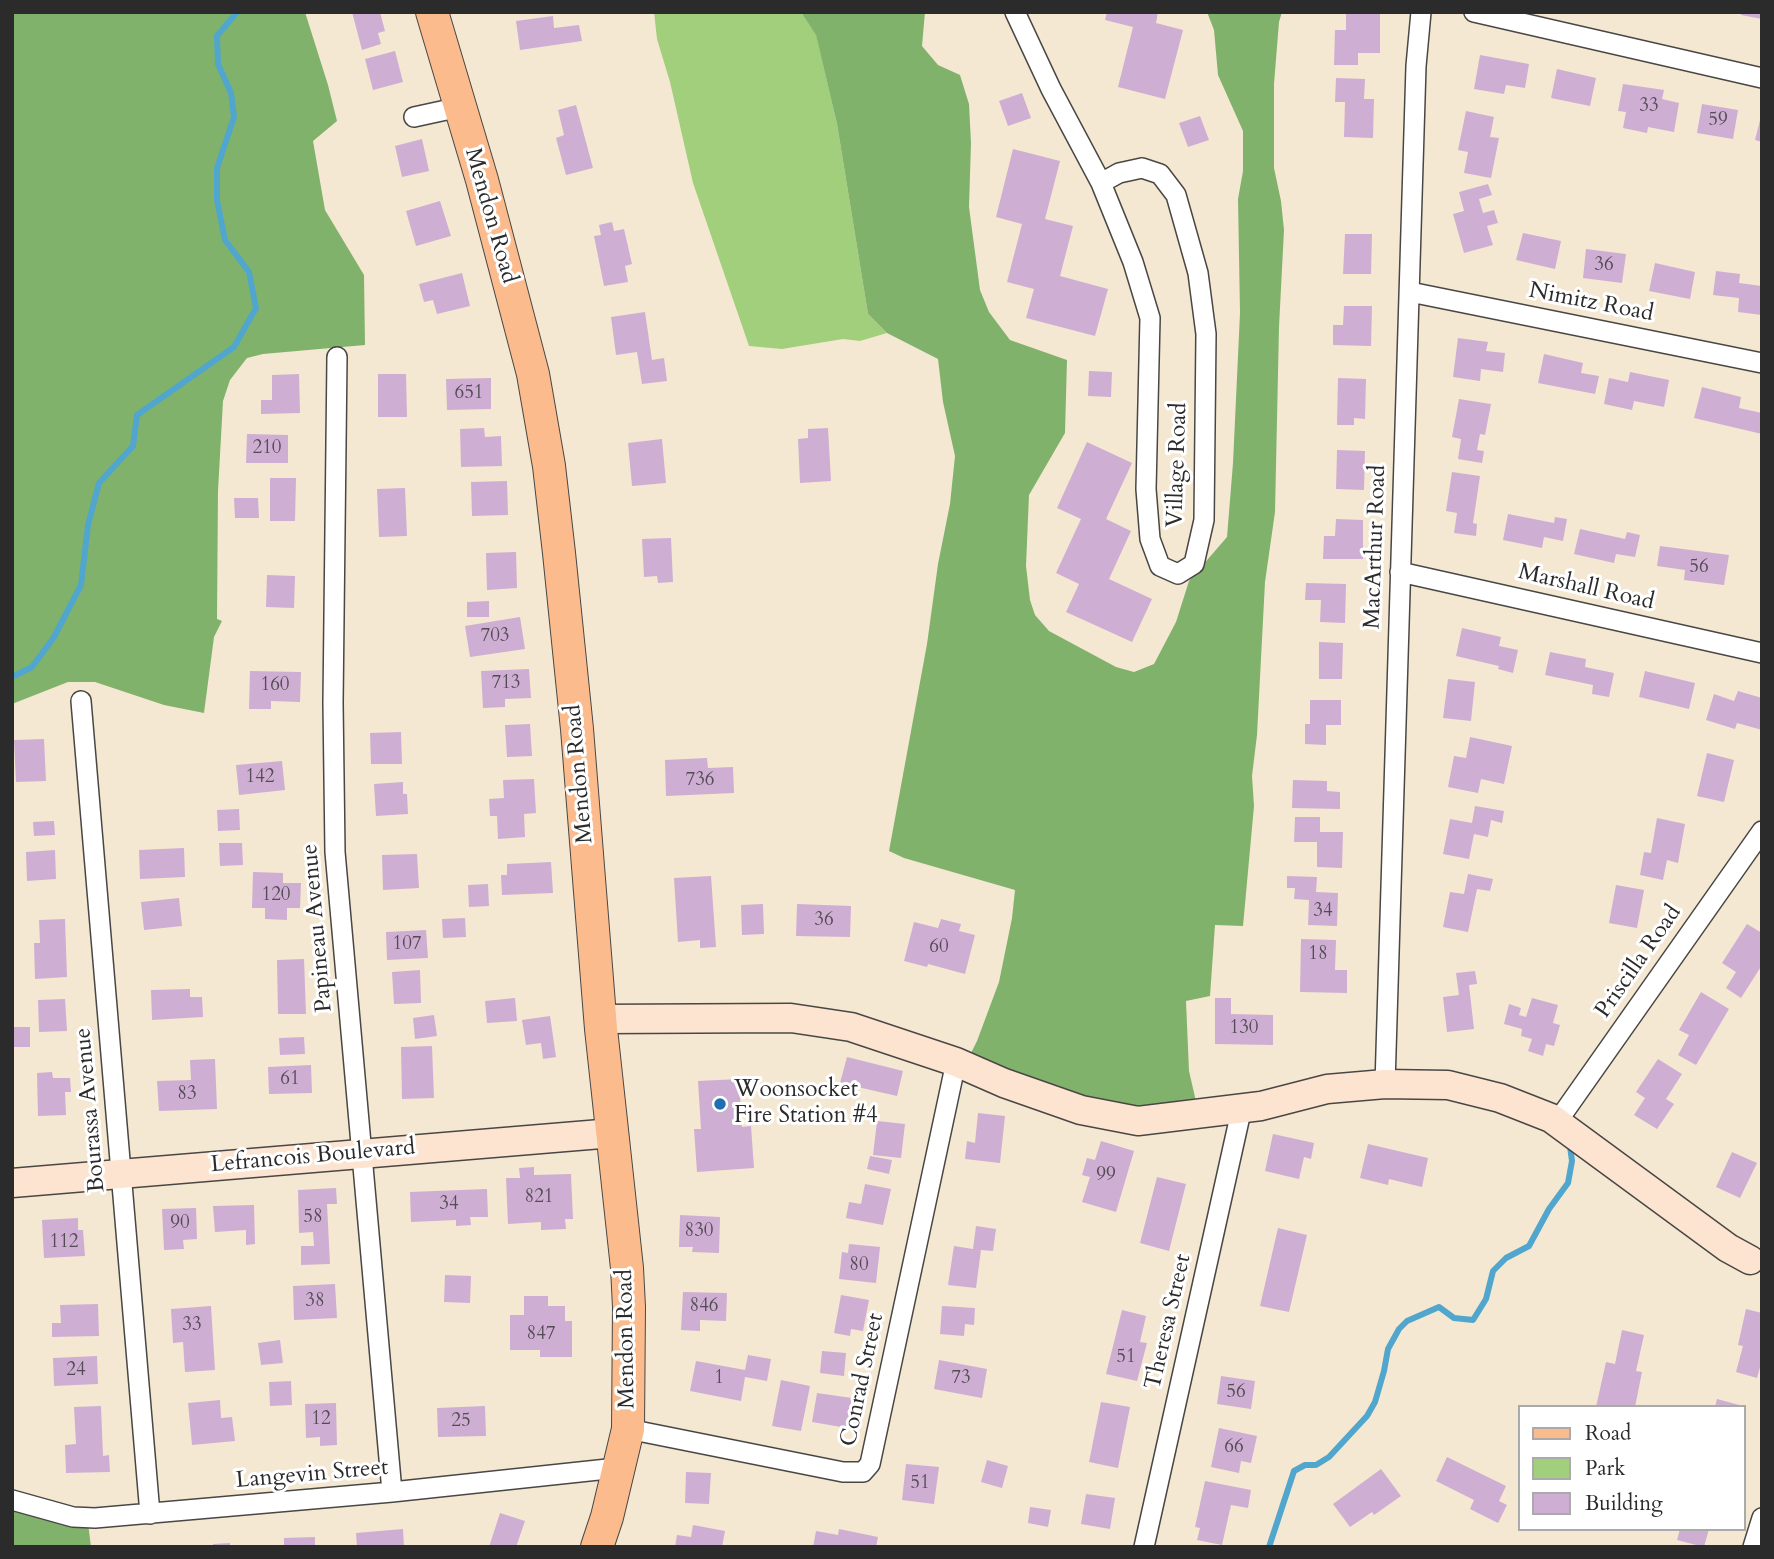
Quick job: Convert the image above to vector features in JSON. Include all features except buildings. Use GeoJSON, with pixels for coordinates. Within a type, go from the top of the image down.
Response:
{"type":"FeatureCollection","features":[{"type":"Feature","properties":{"kind":"main road","name":"Mendon Road"},"geometry":{"type":"LineString","coordinates":[[432,12],[482,180],[533,374],[549,466],[577,729],[629,1307],[628,1429],[610,1506],[597,1547]]}},
{"type":"Feature","properties":{"kind":"street","name":"Village Road"},"geometry":{"type":"LineString","coordinates":[[1015,12],[1051,89],[1101,183],[1133,262],[1150,318],[1146,489],[1150,539],[1160,566],[1178,575],[1194,564],[1204,520],[1206,334],[1198,273],[1176,195],[1160,174],[1142,168],[1119,173],[1101,183]]}},
{"type":"Feature","properties":{"kind":"street","name":"MacArthur Road"},"geometry":{"type":"LineString","coordinates":[[1385,1084],[1399,572],[1416,66],[1421,12]]}},
{"type":"Feature","properties":{"kind":"street"},"geometry":{"type":"LineString","coordinates":[[1474,12],[1762,78]]}},
{"type":"Feature","properties":{"kind":"street"},"geometry":{"type":"LineString","coordinates":[[414,117],[460,107]]}},
{"type":"Feature","properties":{"kind":"street","name":"Nimitz Road"},"geometry":{"type":"LineString","coordinates":[[1410,292],[1762,363]]}},
{"type":"Feature","properties":{"kind":"street","name":"Papineau Avenue"},"geometry":{"type":"LineString","coordinates":[[337,357],[334,828],[392,1492]]}},
{"type":"Feature","properties":{"kind":"street","name":"Marshall Road"},"geometry":{"type":"LineString","coordinates":[[1399,572],[1762,653]]}},
{"type":"Feature","properties":{"kind":"street","name":"Bourassa Avenue"},"geometry":{"type":"LineString","coordinates":[[81,701],[149,1514]]}},
{"type":"Feature","properties":{"kind":"street","name":"Priscilla Road"},"geometry":{"type":"LineString","coordinates":[[1557,1122],[1762,831]]}},
{"type":"Feature","properties":{"kind":"street"},"geometry":{"type":"LineString","coordinates":[[601,1019],[791,1018],[851,1027],[956,1062],[1004,1083],[1081,1110],[1138,1121],[1261,1106],[1327,1089],[1385,1084],[1448,1086],[1500,1097],[1557,1122],[1728,1248],[1758,1256]]}},
{"type":"Feature","properties":{"kind":"street","name":"Conrad Street"},"geometry":{"type":"LineString","coordinates":[[628,1429],[843,1472],[863,1472],[870,1464],[956,1062]]}},
{"type":"Feature","properties":{"kind":"street","name":"Theresa Street"},"geometry":{"type":"LineString","coordinates":[[1144,1547],[1242,1107]]}},
{"type":"Feature","properties":{"kind":"street","name":"Lefrancois Boulevard"},"geometry":{"type":"LineString","coordinates":[[12,1183],[613,1133]]}},
{"type":"Feature","properties":{"kind":"street","name":"Langevin Street"},"geometry":{"type":"LineString","coordinates":[[12,1500],[73,1517],[95,1518],[392,1492],[617,1468]]}},
{"type":"Feature","properties":{"kind":"street"},"geometry":{"type":"LineString","coordinates":[[1753,1547],[1762,1518]]}},
{"type":"Feature","properties":{"kind":"green space"},"geometry":{"type":"Polygon","coordinates":[[[12,12],[305,12],[328,85],[337,121],[313,141],[325,210],[364,275],[365,345],[263,354],[247,358],[230,380],[223,401],[218,491],[217,619],[222,621],[214,637],[204,713],[164,705],[95,682],[68,682],[12,704],[12,12]]]}},
{"type":"Feature","properties":{"kind":"green space"},"geometry":{"type":"Polygon","coordinates":[[[654,12],[801,12],[816,34],[837,124],[868,314],[887,333],[860,341],[843,339],[782,349],[749,346],[693,183],[670,82],[657,39],[654,12]]]}},
{"type":"Feature","properties":{"kind":"green space"},"geometry":{"type":"Polygon","coordinates":[[[801,12],[925,12],[922,46],[938,65],[960,75],[969,104],[969,207],[980,290],[989,312],[1010,340],[1067,360],[1065,433],[1029,495],[1026,566],[1030,600],[1035,615],[1049,631],[1116,667],[1134,672],[1154,664],[1176,622],[1189,581],[1227,537],[1240,313],[1238,199],[1243,171],[1243,131],[1218,75],[1214,30],[1207,12],[1282,12],[1274,84],[1274,168],[1284,230],[1275,512],[1265,582],[1257,735],[1252,776],[1254,806],[1243,926],[1215,925],[1210,996],[1186,1001],[1189,1071],[1198,1110],[1129,1118],[965,1065],[999,982],[1015,890],[904,858],[889,851],[927,644],[938,564],[950,504],[955,456],[943,402],[938,359],[887,333],[868,314],[837,124],[816,35],[801,12]]]}},
{"type":"Feature","properties":{"kind":"green space"},"geometry":{"type":"Polygon","coordinates":[[[12,1498],[87,1515],[91,1547],[12,1547],[12,1498]]]}},
{"type":"Feature","properties":{"kind":"waterway"},"geometry":{"type":"LineString","coordinates":[[12,677],[32,667],[54,637],[81,585],[88,525],[99,483],[133,446],[137,415],[234,347],[256,308],[249,272],[225,240],[217,200],[217,168],[234,117],[231,93],[218,64],[217,36],[237,12]]}},
{"type":"Feature","properties":{"kind":"waterway"},"geometry":{"type":"LineString","coordinates":[[1269,1547],[1294,1471],[1305,1465],[1316,1465],[1329,1457],[1367,1416],[1375,1402],[1388,1349],[1399,1329],[1407,1321],[1439,1307],[1454,1318],[1473,1320],[1486,1299],[1493,1271],[1506,1258],[1529,1246],[1549,1209],[1568,1183],[1572,1161],[1570,1146]]}},
{"type":"Feature","properties":{"kind":"place","name":"Woonsocket Fire Station #4"},"geometry":{"type":"Point","coordinates":[720,1104]}}]}
